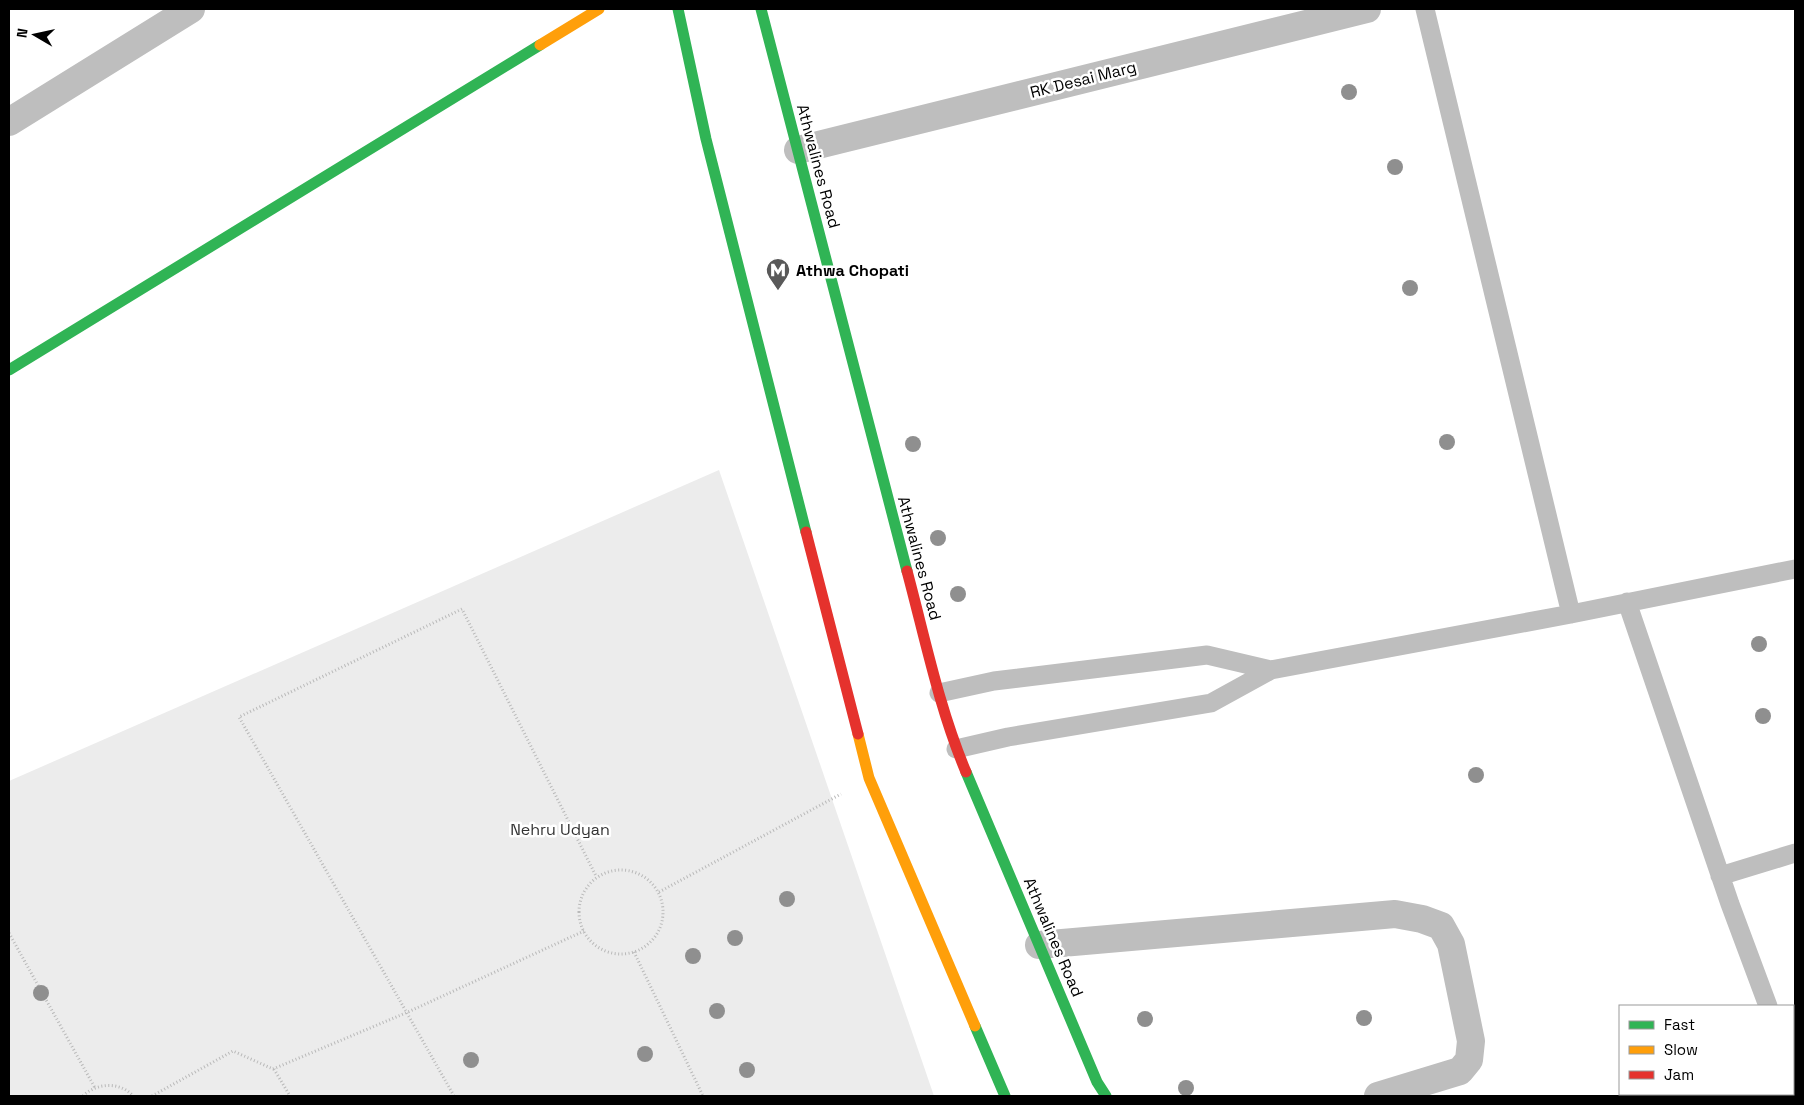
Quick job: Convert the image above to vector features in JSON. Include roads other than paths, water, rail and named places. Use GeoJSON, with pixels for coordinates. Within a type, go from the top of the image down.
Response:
{"type":"FeatureCollection","features":[{"type":"Feature","properties":{"kind":"main road"},"geometry":{"type":"LineString","coordinates":[[9,370],[599,9]]}},
{"type":"Feature","properties":{"kind":"main road"},"geometry":{"type":"LineString","coordinates":[[678,9],[706,140],[868,778],[1005,1096]]}},
{"type":"Feature","properties":{"kind":"main road","name":"Athwalines Road"},"geometry":{"type":"LineString","coordinates":[[761,9],[939,693],[956,749],[1097,1082],[1106,1096]]}},
{"type":"Feature","properties":{"kind":"street"},"geometry":{"type":"LineString","coordinates":[[9,122],[190,9]]}},
{"type":"Feature","properties":{"kind":"street","name":"RK Desai Marg"},"geometry":{"type":"LineString","coordinates":[[798,150],[1367,9]]}},
{"type":"Feature","properties":{"kind":"street"},"geometry":{"type":"LineString","coordinates":[[1039,945],[1395,914],[1422,919],[1441,926],[1451,944],[1471,1041],[1469,1060],[1460,1071],[1378,1096]]}},
{"type":"Feature","properties":{"kind":"lane"},"geometry":{"type":"LineString","coordinates":[[1425,9],[1570,614]]}},
{"type":"Feature","properties":{"kind":"lane"},"geometry":{"type":"LineString","coordinates":[[956,749],[1008,737],[1211,703],[1271,670],[1570,614],[1795,569]]}},
{"type":"Feature","properties":{"kind":"lane"},"geometry":{"type":"LineString","coordinates":[[1627,602],[1720,876],[1768,1005]]}},
{"type":"Feature","properties":{"kind":"lane"},"geometry":{"type":"LineString","coordinates":[[939,693],[994,682],[1207,655],[1271,670]]}},
{"type":"Feature","properties":{"kind":"lane"},"geometry":{"type":"LineString","coordinates":[[1720,876],[1795,853]]}},
{"type":"Feature","properties":{"kind":"place","name":"Athwa Chopati"},"geometry":{"type":"Point","coordinates":[778,291]}},
{"type":"Feature","properties":{"kind":"park label","name":"Nehru Udyan"},"geometry":{"type":"Point","coordinates":[560,829]}}]}
